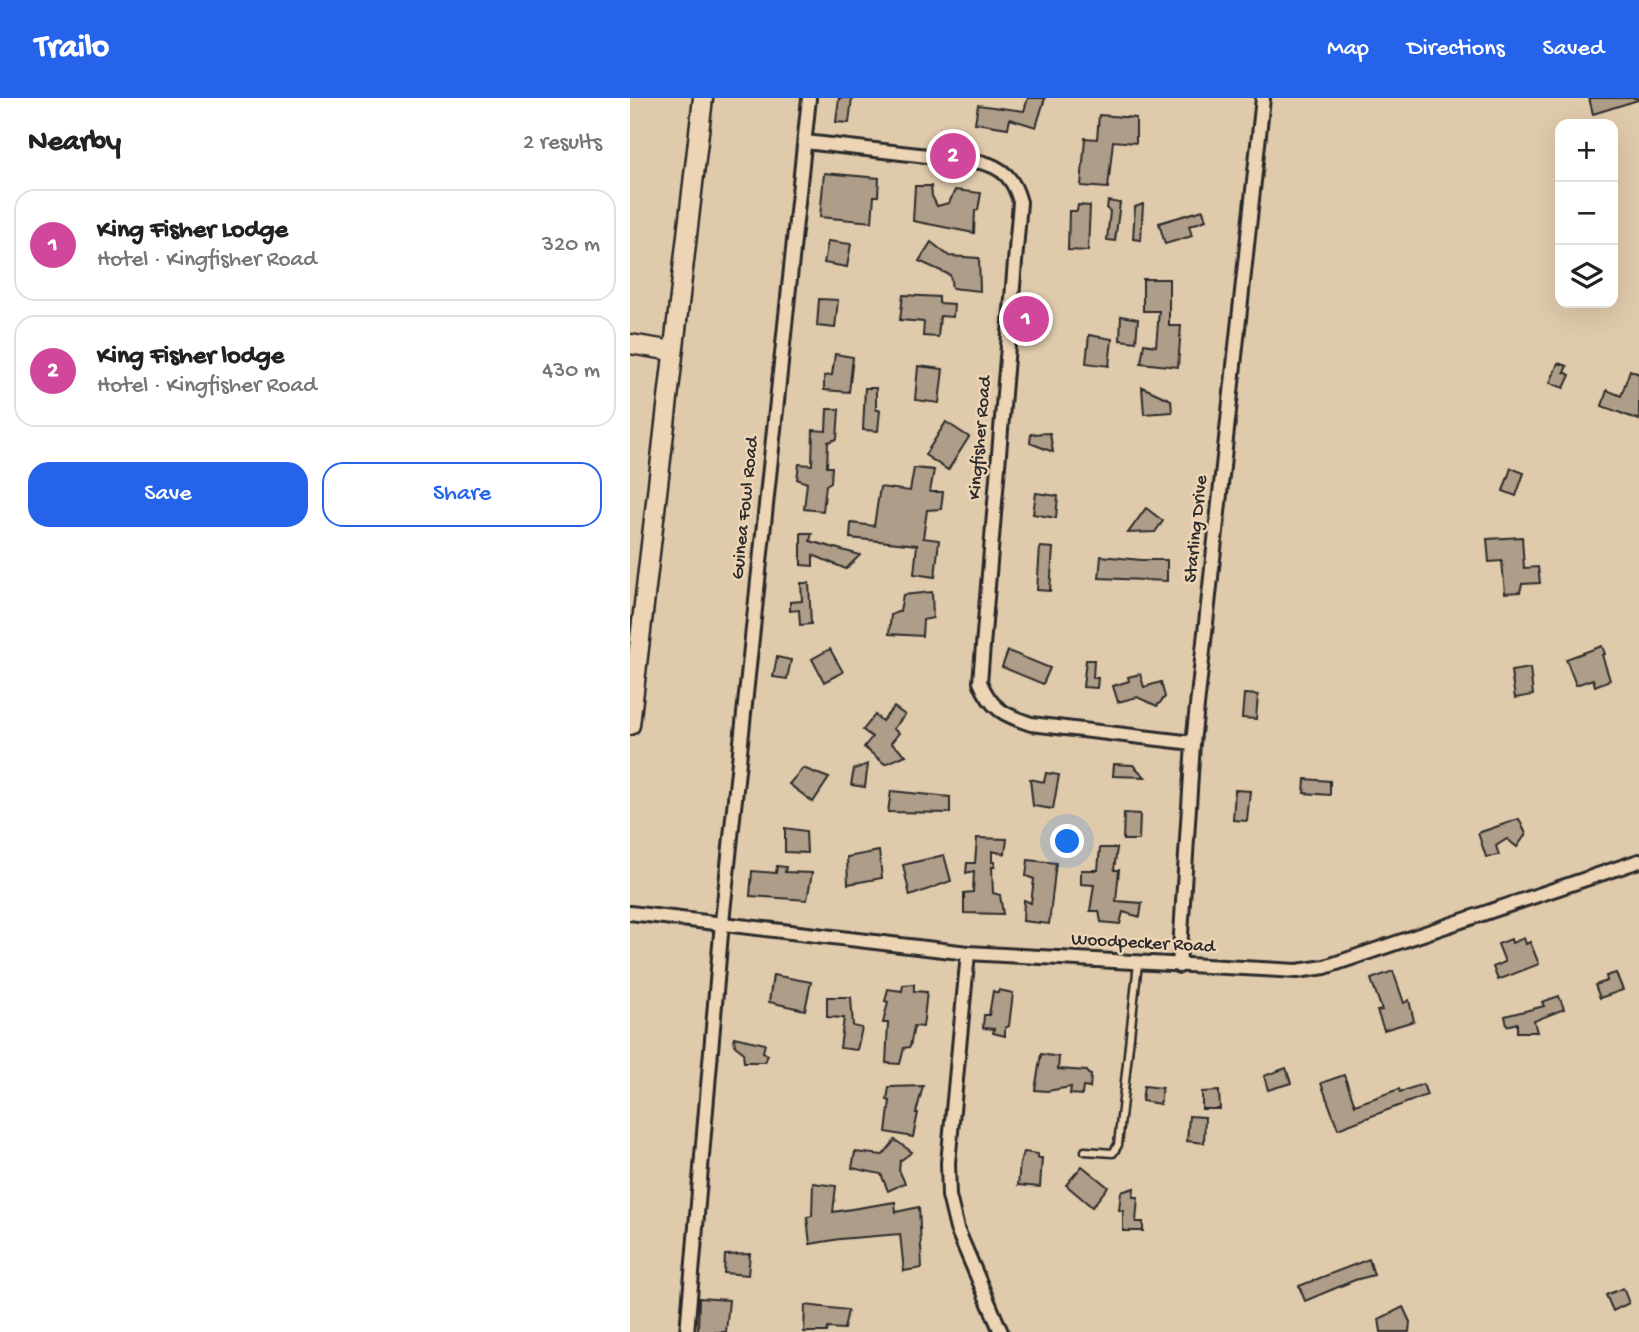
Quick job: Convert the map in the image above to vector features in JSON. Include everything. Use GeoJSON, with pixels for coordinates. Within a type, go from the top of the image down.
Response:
{"type":"FeatureCollection","features":[{"type":"Feature","properties":{"kind":"street"},"geometry":{"type":"LineString","coordinates":[[630,726],[703,98]]}},
{"type":"Feature","properties":{"kind":"street","name":"Guinea Fowl Road"},"geometry":{"type":"LineString","coordinates":[[687,1332],[722,922],[809,98]]}},
{"type":"Feature","properties":{"kind":"street","name":"Starling Drive"},"geometry":{"type":"LineString","coordinates":[[1179,966],[1193,743],[1263,98]]}},
{"type":"Feature","properties":{"kind":"street","name":"Kingfisher Road"},"geometry":{"type":"LineString","coordinates":[[804,142],[996,165],[1010,179],[1020,202],[981,682],[986,697],[996,708],[1031,724],[1193,743]]}},
{"type":"Feature","properties":{"kind":"street"},"geometry":{"type":"LineString","coordinates":[[630,344],[673,351]]}},
{"type":"Feature","properties":{"kind":"street","name":"Woodpecker Road"},"geometry":{"type":"LineString","coordinates":[[630,913],[968,953],[1297,971],[1325,967],[1639,861]]}},
{"type":"Feature","properties":{"kind":"street"},"geometry":{"type":"LineString","coordinates":[[968,953],[948,1163],[949,1196],[957,1229],[1001,1332]]}},
{"type":"Feature","properties":{"kind":"lane"},"geometry":{"type":"LineString","coordinates":[[1085,1151],[1108,1154],[1116,1149],[1124,1106],[1138,963]]}},
{"type":"Feature","properties":{"kind":"building"},"geometry":{"type":"Polygon","coordinates":[[[839,98],[852,98],[849,123],[836,122],[839,98]]]}},
{"type":"Feature","properties":{"kind":"building"},"geometry":{"type":"Polygon","coordinates":[[[1028,98],[1045,98],[1036,127],[1010,119],[1008,128],[975,123],[978,105],[1024,111],[1028,98]]]}},
{"type":"Feature","properties":{"kind":"building"},"geometry":{"type":"Polygon","coordinates":[[[1589,98],[1638,98],[1638,100],[1593,114],[1589,98]]]}},
{"type":"Feature","properties":{"kind":"building"},"geometry":{"type":"Polygon","coordinates":[[[1099,115],[1136,118],[1136,143],[1113,141],[1108,188],[1081,186],[1085,138],[1097,139],[1099,115]]]}},
{"type":"Feature","properties":{"kind":"building"},"geometry":{"type":"Polygon","coordinates":[[[824,173],[879,178],[878,196],[874,196],[872,222],[820,217],[824,173]]]}},
{"type":"Feature","properties":{"kind":"building"},"geometry":{"type":"Polygon","coordinates":[[[915,186],[931,186],[937,206],[949,203],[955,190],[981,193],[978,210],[975,211],[974,233],[913,221],[915,186]]]}},
{"type":"Feature","properties":{"kind":"building"},"geometry":{"type":"Polygon","coordinates":[[[1108,201],[1120,203],[1115,241],[1107,240],[1110,211],[1107,209],[1108,201]]]}},
{"type":"Feature","properties":{"kind":"building"},"geometry":{"type":"Polygon","coordinates":[[[1143,204],[1141,240],[1133,239],[1135,207],[1143,204]]]}},
{"type":"Feature","properties":{"kind":"building"},"geometry":{"type":"Polygon","coordinates":[[[1078,205],[1090,206],[1088,251],[1068,250],[1069,211],[1077,211],[1078,205]]]}},
{"type":"Feature","properties":{"kind":"building"},"geometry":{"type":"Polygon","coordinates":[[[1203,210],[1206,220],[1189,226],[1192,236],[1165,244],[1159,223],[1203,210]]]}},
{"type":"Feature","properties":{"kind":"building"},"geometry":{"type":"Polygon","coordinates":[[[828,241],[851,244],[847,267],[824,263],[828,241]]]}},
{"type":"Feature","properties":{"kind":"building"},"geometry":{"type":"Polygon","coordinates":[[[931,242],[949,256],[979,258],[980,291],[952,288],[950,275],[919,261],[931,242]]]}},
{"type":"Feature","properties":{"kind":"building"},"geometry":{"type":"Polygon","coordinates":[[[1143,279],[1169,279],[1169,326],[1181,326],[1178,367],[1141,363],[1144,344],[1156,346],[1159,311],[1143,311],[1143,279]]]}},
{"type":"Feature","properties":{"kind":"building"},"geometry":{"type":"Polygon","coordinates":[[[903,295],[939,297],[939,303],[954,304],[953,317],[940,316],[938,337],[923,336],[924,322],[900,320],[903,295]]]}},
{"type":"Feature","properties":{"kind":"building"},"geometry":{"type":"Polygon","coordinates":[[[819,299],[838,300],[835,328],[817,326],[819,299]]]}},
{"type":"Feature","properties":{"kind":"building"},"geometry":{"type":"Polygon","coordinates":[[[1121,316],[1138,319],[1136,342],[1120,340],[1121,316]]]}},
{"type":"Feature","properties":{"kind":"building"},"geometry":{"type":"Polygon","coordinates":[[[1089,335],[1112,339],[1109,366],[1086,363],[1089,335]]]}},
{"type":"Feature","properties":{"kind":"building"},"geometry":{"type":"Polygon","coordinates":[[[835,354],[853,357],[849,392],[824,390],[824,376],[832,375],[835,354]]]}},
{"type":"Feature","properties":{"kind":"building"},"geometry":{"type":"Polygon","coordinates":[[[1558,363],[1567,366],[1564,372],[1570,375],[1564,388],[1550,383],[1558,363]]]}},
{"type":"Feature","properties":{"kind":"building"},"geometry":{"type":"Polygon","coordinates":[[[918,366],[943,369],[939,403],[915,400],[918,366]]]}},
{"type":"Feature","properties":{"kind":"building"},"geometry":{"type":"Polygon","coordinates":[[[1630,370],[1639,374],[1639,420],[1602,406],[1607,390],[1621,396],[1630,370]]]}},
{"type":"Feature","properties":{"kind":"building"},"geometry":{"type":"Polygon","coordinates":[[[1142,387],[1171,400],[1172,412],[1144,414],[1142,387]]]}},
{"type":"Feature","properties":{"kind":"building"},"geometry":{"type":"Polygon","coordinates":[[[865,388],[876,388],[876,410],[880,410],[878,431],[863,430],[865,388]]]}},
{"type":"Feature","properties":{"kind":"building"},"geometry":{"type":"Polygon","coordinates":[[[827,409],[839,409],[837,439],[828,442],[827,467],[832,467],[831,482],[826,485],[823,511],[804,509],[807,483],[797,479],[799,464],[812,465],[813,430],[826,431],[827,409]]]}},
{"type":"Feature","properties":{"kind":"building"},"geometry":{"type":"Polygon","coordinates":[[[946,422],[969,437],[948,470],[925,455],[946,422]]]}},
{"type":"Feature","properties":{"kind":"building"},"geometry":{"type":"Polygon","coordinates":[[[1050,433],[1053,452],[1030,443],[1031,434],[1050,433]]]}},
{"type":"Feature","properties":{"kind":"building"},"geometry":{"type":"Polygon","coordinates":[[[914,468],[934,470],[930,492],[943,492],[941,509],[927,510],[923,538],[939,540],[935,577],[914,574],[917,545],[850,538],[851,523],[874,526],[880,487],[910,491],[914,468]]]}},
{"type":"Feature","properties":{"kind":"building"},"geometry":{"type":"Polygon","coordinates":[[[1511,468],[1524,473],[1516,496],[1503,491],[1511,468]]]}},
{"type":"Feature","properties":{"kind":"building"},"geometry":{"type":"Polygon","coordinates":[[[1036,493],[1058,496],[1056,518],[1033,514],[1036,493]]]}},
{"type":"Feature","properties":{"kind":"building"},"geometry":{"type":"Polygon","coordinates":[[[1146,508],[1163,521],[1155,532],[1128,533],[1146,508]]]}},
{"type":"Feature","properties":{"kind":"building"},"geometry":{"type":"Polygon","coordinates":[[[801,533],[812,533],[810,541],[860,555],[846,569],[813,555],[813,566],[801,565],[801,533]]]}},
{"type":"Feature","properties":{"kind":"building"},"geometry":{"type":"Polygon","coordinates":[[[1522,537],[1524,568],[1538,567],[1540,583],[1522,584],[1520,592],[1505,593],[1502,561],[1489,562],[1487,539],[1522,537]]]}},
{"type":"Feature","properties":{"kind":"building"},"geometry":{"type":"Polygon","coordinates":[[[1040,547],[1053,548],[1050,591],[1037,590],[1040,547]]]}},
{"type":"Feature","properties":{"kind":"building"},"geometry":{"type":"Polygon","coordinates":[[[1101,556],[1167,560],[1167,581],[1099,578],[1101,556]]]}},
{"type":"Feature","properties":{"kind":"building"},"geometry":{"type":"Polygon","coordinates":[[[801,583],[809,583],[811,624],[800,625],[799,610],[790,611],[790,602],[802,601],[801,583]]]}},
{"type":"Feature","properties":{"kind":"building"},"geometry":{"type":"Polygon","coordinates":[[[932,592],[933,618],[923,620],[922,636],[889,634],[891,615],[900,611],[903,595],[932,592]]]}},
{"type":"Feature","properties":{"kind":"building"},"geometry":{"type":"Polygon","coordinates":[[[1602,646],[1610,680],[1595,686],[1593,679],[1576,685],[1566,659],[1602,646]]]}},
{"type":"Feature","properties":{"kind":"building"},"geometry":{"type":"Polygon","coordinates":[[[830,649],[843,672],[824,682],[812,659],[830,649]]]}},
{"type":"Feature","properties":{"kind":"building"},"geometry":{"type":"Polygon","coordinates":[[[1008,651],[1050,668],[1043,684],[1002,667],[1008,651]]]}},
{"type":"Feature","properties":{"kind":"building"},"geometry":{"type":"Polygon","coordinates":[[[777,657],[791,660],[787,679],[773,677],[777,657]]]}},
{"type":"Feature","properties":{"kind":"building"},"geometry":{"type":"Polygon","coordinates":[[[1086,660],[1094,660],[1093,678],[1098,678],[1097,688],[1083,687],[1086,660]]]}},
{"type":"Feature","properties":{"kind":"building"},"geometry":{"type":"Polygon","coordinates":[[[1530,668],[1533,695],[1515,698],[1511,671],[1530,668]]]}},
{"type":"Feature","properties":{"kind":"building"},"geometry":{"type":"Polygon","coordinates":[[[1140,674],[1144,687],[1161,682],[1165,697],[1157,706],[1137,697],[1118,702],[1113,686],[1129,681],[1128,677],[1140,674]]]}},
{"type":"Feature","properties":{"kind":"building"},"geometry":{"type":"Polygon","coordinates":[[[1244,694],[1258,695],[1256,719],[1242,718],[1244,694]]]}},
{"type":"Feature","properties":{"kind":"building"},"geometry":{"type":"Polygon","coordinates":[[[894,707],[905,715],[893,729],[899,733],[891,743],[906,755],[885,764],[864,747],[872,737],[863,730],[875,715],[882,721],[894,707]]]}},
{"type":"Feature","properties":{"kind":"building"},"geometry":{"type":"Polygon","coordinates":[[[868,764],[865,787],[851,785],[854,769],[868,764]]]}},
{"type":"Feature","properties":{"kind":"building"},"geometry":{"type":"Polygon","coordinates":[[[1114,764],[1133,765],[1145,777],[1113,776],[1114,764]]]}},
{"type":"Feature","properties":{"kind":"building"},"geometry":{"type":"Polygon","coordinates":[[[803,768],[829,778],[813,802],[789,784],[803,768]]]}},
{"type":"Feature","properties":{"kind":"building"},"geometry":{"type":"Polygon","coordinates":[[[1046,773],[1059,775],[1053,809],[1033,806],[1030,779],[1044,782],[1046,773]]]}},
{"type":"Feature","properties":{"kind":"building"},"geometry":{"type":"Polygon","coordinates":[[[1305,779],[1330,781],[1330,795],[1304,793],[1305,779]]]}},
{"type":"Feature","properties":{"kind":"building"},"geometry":{"type":"Polygon","coordinates":[[[1235,790],[1250,791],[1247,821],[1233,820],[1235,790]]]}},
{"type":"Feature","properties":{"kind":"building"},"geometry":{"type":"Polygon","coordinates":[[[891,791],[950,797],[950,813],[888,812],[891,791]]]}},
{"type":"Feature","properties":{"kind":"building"},"geometry":{"type":"Polygon","coordinates":[[[1124,813],[1140,814],[1139,840],[1123,840],[1124,813]]]}},
{"type":"Feature","properties":{"kind":"building"},"geometry":{"type":"Polygon","coordinates":[[[1519,819],[1526,834],[1517,847],[1507,839],[1496,846],[1499,855],[1486,857],[1478,833],[1519,819]]]}},
{"type":"Feature","properties":{"kind":"building"},"geometry":{"type":"Polygon","coordinates":[[[785,828],[806,831],[807,853],[785,852],[785,828]]]}},
{"type":"Feature","properties":{"kind":"building"},"geometry":{"type":"Polygon","coordinates":[[[977,838],[1007,839],[1005,854],[992,851],[995,867],[992,867],[993,893],[1000,895],[1003,914],[964,913],[964,893],[973,892],[974,871],[966,873],[967,863],[975,863],[977,838]]]}},
{"type":"Feature","properties":{"kind":"building"},"geometry":{"type":"Polygon","coordinates":[[[1100,848],[1117,848],[1114,870],[1119,870],[1116,901],[1142,903],[1140,917],[1123,912],[1120,924],[1101,922],[1099,911],[1090,911],[1094,885],[1081,884],[1081,870],[1098,870],[1100,848]]]}},
{"type":"Feature","properties":{"kind":"building"},"geometry":{"type":"Polygon","coordinates":[[[879,851],[882,878],[848,884],[847,857],[879,851]]]}},
{"type":"Feature","properties":{"kind":"building"},"geometry":{"type":"Polygon","coordinates":[[[944,855],[951,881],[910,896],[903,865],[944,855]]]}},
{"type":"Feature","properties":{"kind":"building"},"geometry":{"type":"Polygon","coordinates":[[[1028,860],[1056,863],[1049,924],[1023,921],[1024,900],[1031,903],[1034,879],[1026,876],[1028,860]]]}},
{"type":"Feature","properties":{"kind":"building"},"geometry":{"type":"Polygon","coordinates":[[[777,866],[786,867],[785,872],[812,873],[807,900],[750,896],[752,871],[776,873],[777,866]]]}},
{"type":"Feature","properties":{"kind":"building"},"geometry":{"type":"Polygon","coordinates":[[[1524,938],[1526,944],[1530,942],[1539,964],[1498,980],[1493,967],[1505,962],[1498,944],[1511,939],[1512,943],[1524,938]]]}},
{"type":"Feature","properties":{"kind":"building"},"geometry":{"type":"Polygon","coordinates":[[[1393,971],[1404,1003],[1409,1000],[1414,1021],[1384,1030],[1377,1011],[1382,1010],[1371,979],[1393,971]]]}},
{"type":"Feature","properties":{"kind":"building"},"geometry":{"type":"Polygon","coordinates":[[[1616,973],[1623,990],[1600,998],[1595,985],[1607,981],[1606,976],[1616,973]]]}},
{"type":"Feature","properties":{"kind":"building"},"geometry":{"type":"Polygon","coordinates":[[[773,975],[811,982],[805,1010],[769,1002],[773,975]]]}},
{"type":"Feature","properties":{"kind":"building"},"geometry":{"type":"Polygon","coordinates":[[[914,984],[914,991],[927,992],[923,1027],[914,1026],[910,1047],[904,1048],[900,1064],[886,1063],[888,1023],[883,1023],[888,989],[902,991],[903,985],[914,984]]]}},
{"type":"Feature","properties":{"kind":"building"},"geometry":{"type":"Polygon","coordinates":[[[999,990],[1013,993],[1009,1026],[1005,1028],[1005,1036],[993,1033],[994,1029],[983,1028],[984,1015],[989,1015],[993,991],[998,993],[999,990]]]}},
{"type":"Feature","properties":{"kind":"building"},"geometry":{"type":"Polygon","coordinates":[[[1559,996],[1564,1009],[1534,1021],[1537,1032],[1517,1032],[1517,1023],[1507,1026],[1505,1016],[1544,1006],[1542,1002],[1559,996]]]}},
{"type":"Feature","properties":{"kind":"building"},"geometry":{"type":"Polygon","coordinates":[[[827,997],[851,997],[853,1026],[862,1028],[857,1050],[840,1048],[844,1018],[827,1017],[827,997]]]}},
{"type":"Feature","properties":{"kind":"building"},"geometry":{"type":"Polygon","coordinates":[[[734,1037],[765,1044],[763,1052],[768,1055],[765,1062],[744,1062],[743,1052],[735,1046],[734,1037]]]}},
{"type":"Feature","properties":{"kind":"building"},"geometry":{"type":"Polygon","coordinates":[[[1041,1054],[1059,1057],[1058,1069],[1087,1071],[1091,1075],[1090,1088],[1083,1087],[1082,1095],[1070,1094],[1071,1087],[1035,1090],[1041,1054]]]}},
{"type":"Feature","properties":{"kind":"building"},"geometry":{"type":"Polygon","coordinates":[[[1286,1068],[1291,1083],[1268,1090],[1264,1076],[1286,1068]]]}},
{"type":"Feature","properties":{"kind":"building"},"geometry":{"type":"Polygon","coordinates":[[[1344,1075],[1355,1105],[1399,1089],[1400,1092],[1423,1084],[1427,1095],[1338,1129],[1321,1083],[1344,1075]]]}},
{"type":"Feature","properties":{"kind":"building"},"geometry":{"type":"Polygon","coordinates":[[[923,1086],[913,1137],[886,1132],[889,1087],[923,1086]]]}},
{"type":"Feature","properties":{"kind":"building"},"geometry":{"type":"Polygon","coordinates":[[[1144,1086],[1162,1088],[1160,1104],[1142,1101],[1144,1086]]]}},
{"type":"Feature","properties":{"kind":"building"},"geometry":{"type":"Polygon","coordinates":[[[1219,1091],[1220,1109],[1202,1109],[1202,1092],[1219,1091]]]}},
{"type":"Feature","properties":{"kind":"building"},"geometry":{"type":"Polygon","coordinates":[[[1189,1116],[1205,1117],[1204,1143],[1187,1141],[1189,1116]]]}},
{"type":"Feature","properties":{"kind":"building"},"geometry":{"type":"Polygon","coordinates":[[[895,1140],[912,1152],[900,1161],[899,1170],[905,1183],[888,1191],[881,1174],[852,1168],[855,1152],[883,1155],[895,1140]]]}},
{"type":"Feature","properties":{"kind":"building"},"geometry":{"type":"Polygon","coordinates":[[[1024,1152],[1038,1154],[1038,1158],[1042,1158],[1040,1187],[1018,1185],[1024,1152]]]}},
{"type":"Feature","properties":{"kind":"building"},"geometry":{"type":"Polygon","coordinates":[[[1082,1166],[1108,1187],[1092,1207],[1066,1185],[1082,1166]]]}},
{"type":"Feature","properties":{"kind":"building"},"geometry":{"type":"Polygon","coordinates":[[[813,1183],[836,1186],[833,1212],[895,1202],[896,1212],[919,1207],[922,1268],[904,1271],[900,1234],[810,1244],[807,1217],[812,1216],[813,1183]]]}},
{"type":"Feature","properties":{"kind":"building"},"geometry":{"type":"Polygon","coordinates":[[[1134,1188],[1133,1197],[1138,1197],[1136,1222],[1143,1222],[1143,1231],[1123,1231],[1123,1211],[1119,1210],[1121,1192],[1134,1188]]]}},
{"type":"Feature","properties":{"kind":"building"},"geometry":{"type":"Polygon","coordinates":[[[750,1254],[748,1275],[724,1273],[725,1255],[750,1254]]]}},
{"type":"Feature","properties":{"kind":"building"},"geometry":{"type":"Polygon","coordinates":[[[1369,1259],[1374,1275],[1305,1301],[1299,1286],[1369,1259]]]}},
{"type":"Feature","properties":{"kind":"building"},"geometry":{"type":"Polygon","coordinates":[[[1623,1288],[1629,1303],[1613,1311],[1606,1295],[1623,1288]]]}},
{"type":"Feature","properties":{"kind":"building"},"geometry":{"type":"Polygon","coordinates":[[[699,1298],[729,1300],[726,1332],[698,1332],[699,1298]]]}},
{"type":"Feature","properties":{"kind":"building"},"geometry":{"type":"Polygon","coordinates":[[[805,1305],[848,1310],[844,1329],[828,1328],[827,1332],[804,1332],[805,1305]]]}},
{"type":"Feature","properties":{"kind":"building"},"geometry":{"type":"Polygon","coordinates":[[[1403,1307],[1410,1322],[1409,1332],[1381,1332],[1379,1319],[1403,1307]]]}},
{"type":"Feature","properties":{"kind":"place","name":"King Fisher lodge"},"geometry":{"type":"Point","coordinates":[953,156]}},
{"type":"Feature","properties":{"kind":"place","name":"King Fisher Lodge"},"geometry":{"type":"Point","coordinates":[1026,319]}}]}
